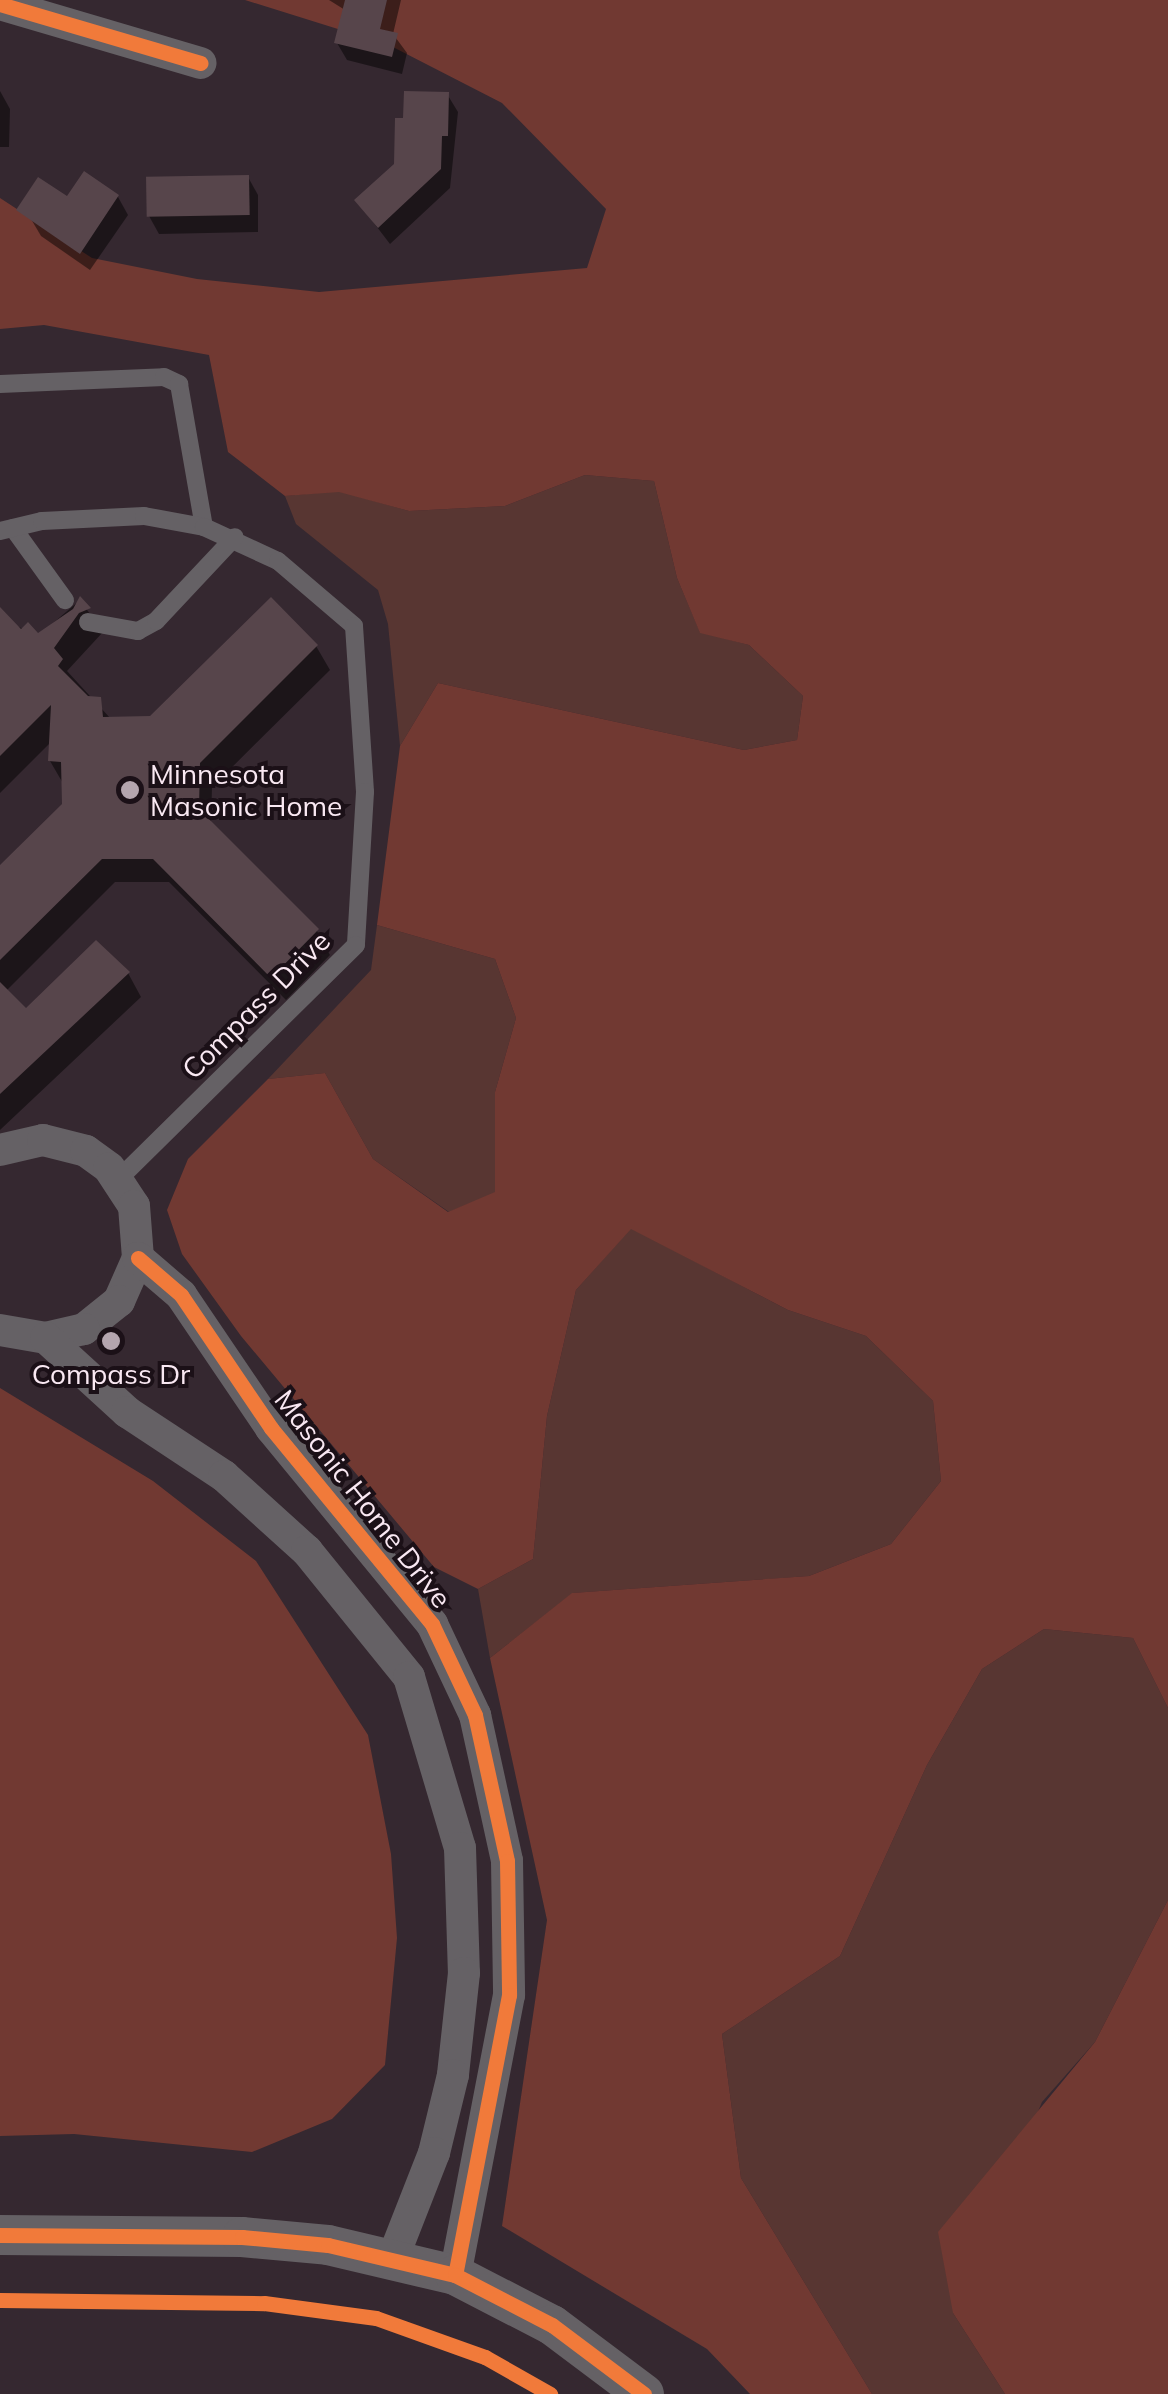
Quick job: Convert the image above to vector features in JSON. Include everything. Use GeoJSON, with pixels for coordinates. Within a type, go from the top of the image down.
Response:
{"type":"FeatureCollection","features":[{"type":"Feature","properties":{"kind":"street"},"geometry":{"type":"LineString","coordinates":[[0,4],[200,63]]}},
{"type":"Feature","properties":{"kind":"street"},"geometry":{"type":"LineString","coordinates":[[0,1150],[43,1140],[86,1150],[118,1180],[134,1206],[138,1258],[119,1300],[84,1329],[46,1338],[0,1330]]}},
{"type":"Feature","properties":{"kind":"street","name":"Masonic Home Drive"},"geometry":{"type":"LineString","coordinates":[[138,1258],[181,1295],[271,1428],[432,1624],[475,1715],[507,1861],[508,1995],[455,2274]]}},
{"type":"Feature","properties":{"kind":"street"},"geometry":{"type":"LineString","coordinates":[[46,1338],[127,1412],[224,1476],[307,1551],[409,1677],[460,1848],[464,1972],[454,2075],[434,2153],[392,2260]]}},
{"type":"Feature","properties":{"kind":"street"},"geometry":{"type":"LineString","coordinates":[[0,2235],[242,2237],[328,2245],[455,2274],[552,2325],[644,2394]]}},
{"type":"Feature","properties":{"kind":"lane"},"geometry":{"type":"LineString","coordinates":[[0,384],[164,378],[180,384],[204,527]]}},
{"type":"Feature","properties":{"kind":"lane","name":"Compass Drive"},"geometry":{"type":"LineString","coordinates":[[7,529],[144,516],[204,527],[235,537],[278,560],[354,626],[365,792],[356,944],[118,1180]]}},
{"type":"Feature","properties":{"kind":"lane"},"geometry":{"type":"LineString","coordinates":[[7,529],[65,600]]}},
{"type":"Feature","properties":{"kind":"lane"},"geometry":{"type":"LineString","coordinates":[[88,622],[138,631],[156,621],[235,537]]}},
{"type":"Feature","properties":{"kind":"shaded area"},"geometry":{"type":"Polygon","coordinates":[[[245,0],[1168,0],[1168,1708],[1133,1638],[1044,1629],[982,1669],[927,1765],[840,1956],[722,2034],[741,2178],[872,2394],[750,2394],[707,2349],[502,2226],[547,1920],[490,1658],[572,1593],[809,1576],[891,1544],[941,1481],[933,1401],[866,1336],[788,1310],[631,1229],[576,1290],[547,1416],[533,1559],[478,1589],[434,1567],[241,1336],[182,1254],[167,1210],[188,1159],[268,1079],[325,1073],[373,1159],[448,1212],[495,1192],[495,1092],[516,1018],[495,959],[377,925],[400,746],[438,683],[744,750],[797,740],[803,696],[749,645],[700,633],[677,578],[654,481],[585,475],[505,506],[409,511],[339,492],[285,496],[228,452],[209,355],[44,325],[0,329],[0,198],[92,258],[197,279],[319,292],[587,268],[606,209],[502,103],[389,45],[245,0]]]}},
{"type":"Feature","properties":{"kind":"shaded area"},"geometry":{"type":"Polygon","coordinates":[[[585,475],[654,481],[677,578],[700,632],[749,645],[803,696],[797,740],[744,750],[438,683],[400,746],[388,624],[378,590],[296,524],[285,496],[339,491],[409,511],[505,506],[585,475]]]}},
{"type":"Feature","properties":{"kind":"shaded area"},"geometry":{"type":"Polygon","coordinates":[[[377,925],[495,959],[516,1018],[495,1092],[495,1193],[449,1212],[373,1159],[325,1073],[268,1079],[371,970],[377,925]]]}},
{"type":"Feature","properties":{"kind":"shaded area"},"geometry":{"type":"Polygon","coordinates":[[[631,1228],[788,1310],[866,1336],[933,1401],[941,1481],[891,1544],[809,1576],[573,1593],[490,1658],[478,1589],[533,1559],[547,1416],[576,1290],[631,1228]]]}},
{"type":"Feature","properties":{"kind":"shaded area"},"geometry":{"type":"Polygon","coordinates":[[[0,1388],[153,1481],[256,1561],[368,1735],[391,1854],[397,1938],[385,2065],[332,2119],[252,2152],[74,2134],[0,2136],[0,1388]]]}},
{"type":"Feature","properties":{"kind":"shaded area"},"geometry":{"type":"Polygon","coordinates":[[[1044,1629],[1133,1638],[1168,1708],[1168,1900],[1095,2042],[1042,2102],[953,2313],[1005,2394],[872,2394],[741,2178],[722,2034],[840,1956],[927,1765],[982,1669],[1044,1629]]]}},
{"type":"Feature","properties":{"kind":"shaded area"},"geometry":{"type":"Polygon","coordinates":[[[1168,1900],[1168,2394],[1005,2394],[953,2313],[938,2232],[1095,2042],[1168,1900]]]}},
{"type":"Feature","properties":{"kind":"building"},"geometry":{"type":"Polygon","coordinates":[[[345,0],[387,0],[380,29],[398,33],[392,57],[334,43],[345,0]]]}},
{"type":"Feature","properties":{"kind":"building"},"geometry":{"type":"Polygon","coordinates":[[[404,91],[449,92],[448,136],[442,136],[441,169],[378,228],[354,200],[394,164],[395,118],[403,118],[404,91]]]}},
{"type":"Feature","properties":{"kind":"building"},"geometry":{"type":"Polygon","coordinates":[[[84,171],[119,195],[80,254],[16,210],[38,177],[67,196],[84,171]]]}},
{"type":"Feature","properties":{"kind":"building"},"geometry":{"type":"Polygon","coordinates":[[[249,175],[250,215],[147,217],[146,177],[249,175]]]}},
{"type":"Feature","properties":{"kind":"building","name":"Minnesota Masonic Home"},"geometry":{"type":"Polygon","coordinates":[[[80,596],[91,608],[79,613],[54,648],[63,659],[58,666],[88,696],[101,697],[103,717],[150,716],[271,597],[318,645],[200,763],[199,809],[319,929],[271,978],[153,859],[102,859],[0,960],[0,865],[62,804],[61,762],[48,761],[51,705],[0,756],[0,607],[21,629],[28,622],[38,633],[73,609],[80,596]]]}},
{"type":"Feature","properties":{"kind":"building"},"geometry":{"type":"Polygon","coordinates":[[[96,940],[130,972],[0,1094],[0,982],[26,1008],[96,940]]]}},
{"type":"Feature","properties":{"kind":"cycle path"},"geometry":{"type":"LineString","coordinates":[[0,4],[200,63]]}},
{"type":"Feature","properties":{"kind":"cycle path"},"geometry":{"type":"LineString","coordinates":[[138,1258],[181,1295],[271,1428],[432,1624],[475,1715],[507,1861],[509,1995],[455,2275]]}},
{"type":"Feature","properties":{"kind":"cycle path"},"geometry":{"type":"LineString","coordinates":[[0,2235],[242,2237],[328,2245],[455,2275],[552,2325],[644,2394]]}},
{"type":"Feature","properties":{"kind":"cycle path"},"geometry":{"type":"LineString","coordinates":[[0,2300],[264,2303],[376,2318],[485,2357],[550,2394]]}},
{"type":"Feature","properties":{"kind":"place","name":"Minnesota Masonic Home"},"geometry":{"type":"Point","coordinates":[130,790]}},
{"type":"Feature","properties":{"kind":"place","name":"Compass Dr"},"geometry":{"type":"Point","coordinates":[111,1341]}}]}
